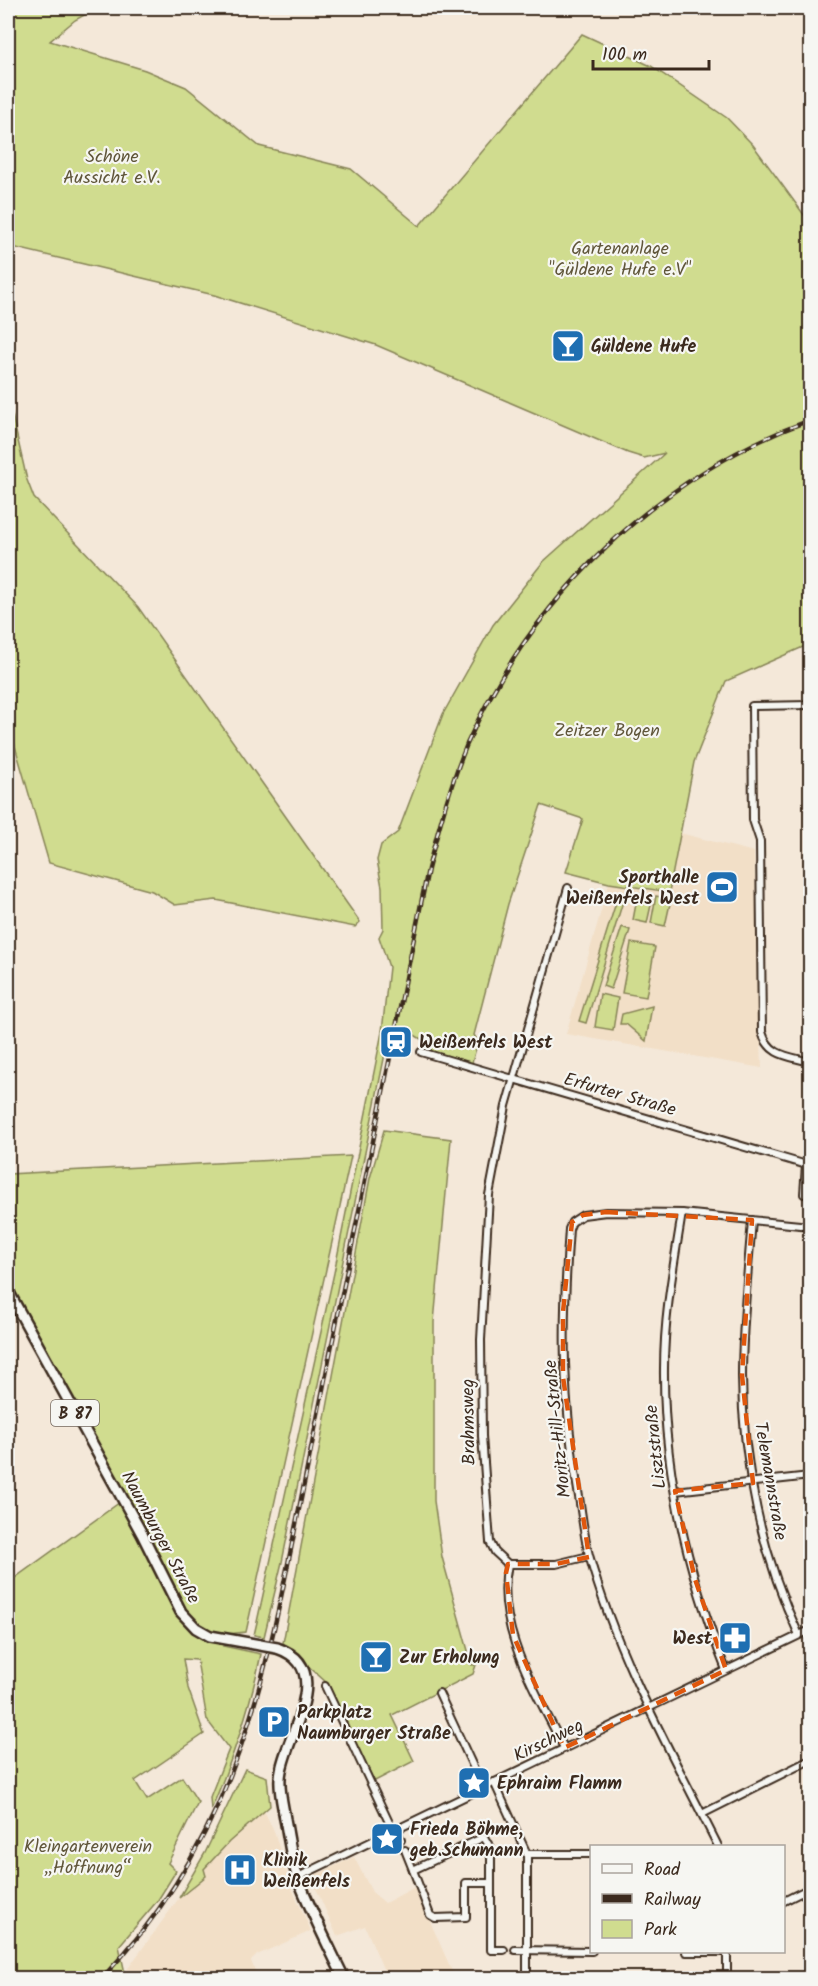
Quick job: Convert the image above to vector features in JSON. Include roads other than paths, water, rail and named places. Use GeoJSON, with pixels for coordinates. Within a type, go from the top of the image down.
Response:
{"type":"FeatureCollection","features":[{"type":"Feature","properties":{"kind":"main road","name":"Naumburger Straße"},"geometry":{"type":"LineString","coordinates":[[8,1291],[142,1534],[181,1612],[196,1628],[210,1635],[278,1648],[290,1654],[299,1664],[306,1682],[305,1702],[280,1776],[280,1795],[298,1877],[344,1978]]}},
{"type":"Feature","properties":{"kind":"street"},"geometry":{"type":"LineString","coordinates":[[810,705],[752,706],[752,804],[753,820],[760,841],[762,1032],[766,1044],[773,1052],[810,1062]]}},
{"type":"Feature","properties":{"kind":"street","name":"Brahmsweg"},"geometry":{"type":"LineString","coordinates":[[508,1564],[492,1548],[486,1512],[481,1340],[489,1195],[496,1147],[567,888]]}},
{"type":"Feature","properties":{"kind":"street","name":"Erfurter Straße"},"geometry":{"type":"LineString","coordinates":[[422,1053],[808,1165]]}},
{"type":"Feature","properties":{"kind":"street"},"geometry":{"type":"LineString","coordinates":[[804,1194],[808,1165]]}},
{"type":"Feature","properties":{"kind":"street","name":"Moritz-Hill-Straße"},"geometry":{"type":"LineString","coordinates":[[718,1845],[649,1707],[612,1625],[589,1556],[571,1453],[563,1377],[563,1312],[569,1229],[576,1218],[590,1213],[682,1213],[810,1226]]}},
{"type":"Feature","properties":{"kind":"street","name":"Lisztstraße"},"geometry":{"type":"LineString","coordinates":[[682,1213],[664,1366],[666,1428],[675,1491],[694,1580],[726,1670]]}},
{"type":"Feature","properties":{"kind":"street","name":"Telemannstraße"},"geometry":{"type":"LineString","coordinates":[[752,1220],[742,1375],[745,1432],[753,1483],[767,1545],[799,1635]]}},
{"type":"Feature","properties":{"kind":"street"},"geometry":{"type":"LineString","coordinates":[[675,1491],[810,1476]]}},
{"type":"Feature","properties":{"kind":"street"},"geometry":{"type":"LineString","coordinates":[[564,1748],[526,1671],[513,1635],[506,1596],[508,1564],[556,1564],[589,1556]]}},
{"type":"Feature","properties":{"kind":"street","name":"Kirschweg"},"geometry":{"type":"LineString","coordinates":[[298,1877],[810,1629]]}},
{"type":"Feature","properties":{"kind":"street"},"geometry":{"type":"LineString","coordinates":[[325,1686],[394,1830],[401,1840]]}},
{"type":"Feature","properties":{"kind":"street"},"geometry":{"type":"LineString","coordinates":[[439,1693],[483,1788]]}},
{"type":"Feature","properties":{"kind":"street"},"geometry":{"type":"LineString","coordinates":[[702,1814],[810,1761]]}},
{"type":"Feature","properties":{"kind":"street"},"geometry":{"type":"LineString","coordinates":[[494,1782],[527,1854],[526,1978]]}},
{"type":"Feature","properties":{"kind":"street"},"geometry":{"type":"LineString","coordinates":[[413,1870],[484,1837],[491,1849],[491,1950],[504,1950]]}},
{"type":"Feature","properties":{"kind":"street"},"geometry":{"type":"LineString","coordinates":[[405,1850],[430,1915],[435,1918],[466,1917],[466,1883],[491,1883]]}},
{"type":"Feature","properties":{"kind":"street"},"geometry":{"type":"LineString","coordinates":[[527,1854],[590,1854]]}},
{"type":"Feature","properties":{"kind":"street"},"geometry":{"type":"LineString","coordinates":[[785,1900],[810,1888]]}},
{"type":"Feature","properties":{"kind":"street"},"geometry":{"type":"LineString","coordinates":[[515,1950],[590,1951]]}},
{"type":"Feature","properties":{"kind":"street"},"geometry":{"type":"LineString","coordinates":[[727,1953],[727,1978]]}},
{"type":"Feature","properties":{"kind":"railway"},"geometry":{"type":"LineString","coordinates":[[102,1978],[144,1930],[178,1880],[207,1829],[230,1776],[249,1721],[279,1605],[428,869],[450,790],[467,744],[494,690],[527,639],[564,591],[606,548],[652,508],[702,473],[755,444],[810,420]]}},
{"type":"Feature","properties":{"kind":"place","name":"Güldene Hufe"},"geometry":{"type":"Point","coordinates":[568,346]}},
{"type":"Feature","properties":{"kind":"place","name":"Sporthalle Weißenfels West"},"geometry":{"type":"Point","coordinates":[722,887]}},
{"type":"Feature","properties":{"kind":"place","name":"Weißenfels West"},"geometry":{"type":"Point","coordinates":[396,1042]}},
{"type":"Feature","properties":{"kind":"place","name":"West"},"geometry":{"type":"Point","coordinates":[735,1638]}},
{"type":"Feature","properties":{"kind":"place","name":"Zur Erholung"},"geometry":{"type":"Point","coordinates":[376,1657]}},
{"type":"Feature","properties":{"kind":"place","name":"Parkplatz Naumburger Straße"},"geometry":{"type":"Point","coordinates":[274,1722]}},
{"type":"Feature","properties":{"kind":"place","name":"Ephraim Flamm"},"geometry":{"type":"Point","coordinates":[474,1783]}},
{"type":"Feature","properties":{"kind":"place","name":"Frieda Böhme, geb.Schumann"},"geometry":{"type":"Point","coordinates":[387,1839]}},
{"type":"Feature","properties":{"kind":"place","name":"Klinik Weißenfels"},"geometry":{"type":"Point","coordinates":[240,1870]}},
{"type":"Feature","properties":{"kind":"park label","name":"Schöne Aussicht e.V."},"geometry":{"type":"Point","coordinates":[112,166]}},
{"type":"Feature","properties":{"kind":"park label","name":"Gartenanlage \"Güldene Hufe e.V\""},"geometry":{"type":"Point","coordinates":[620,258]}},
{"type":"Feature","properties":{"kind":"park label","name":"Zeitzer Bogen"},"geometry":{"type":"Point","coordinates":[607,730]}},
{"type":"Feature","properties":{"kind":"park label","name":"Kleingartenverein „Hoffnung“"},"geometry":{"type":"Point","coordinates":[88,1856]}}]}
